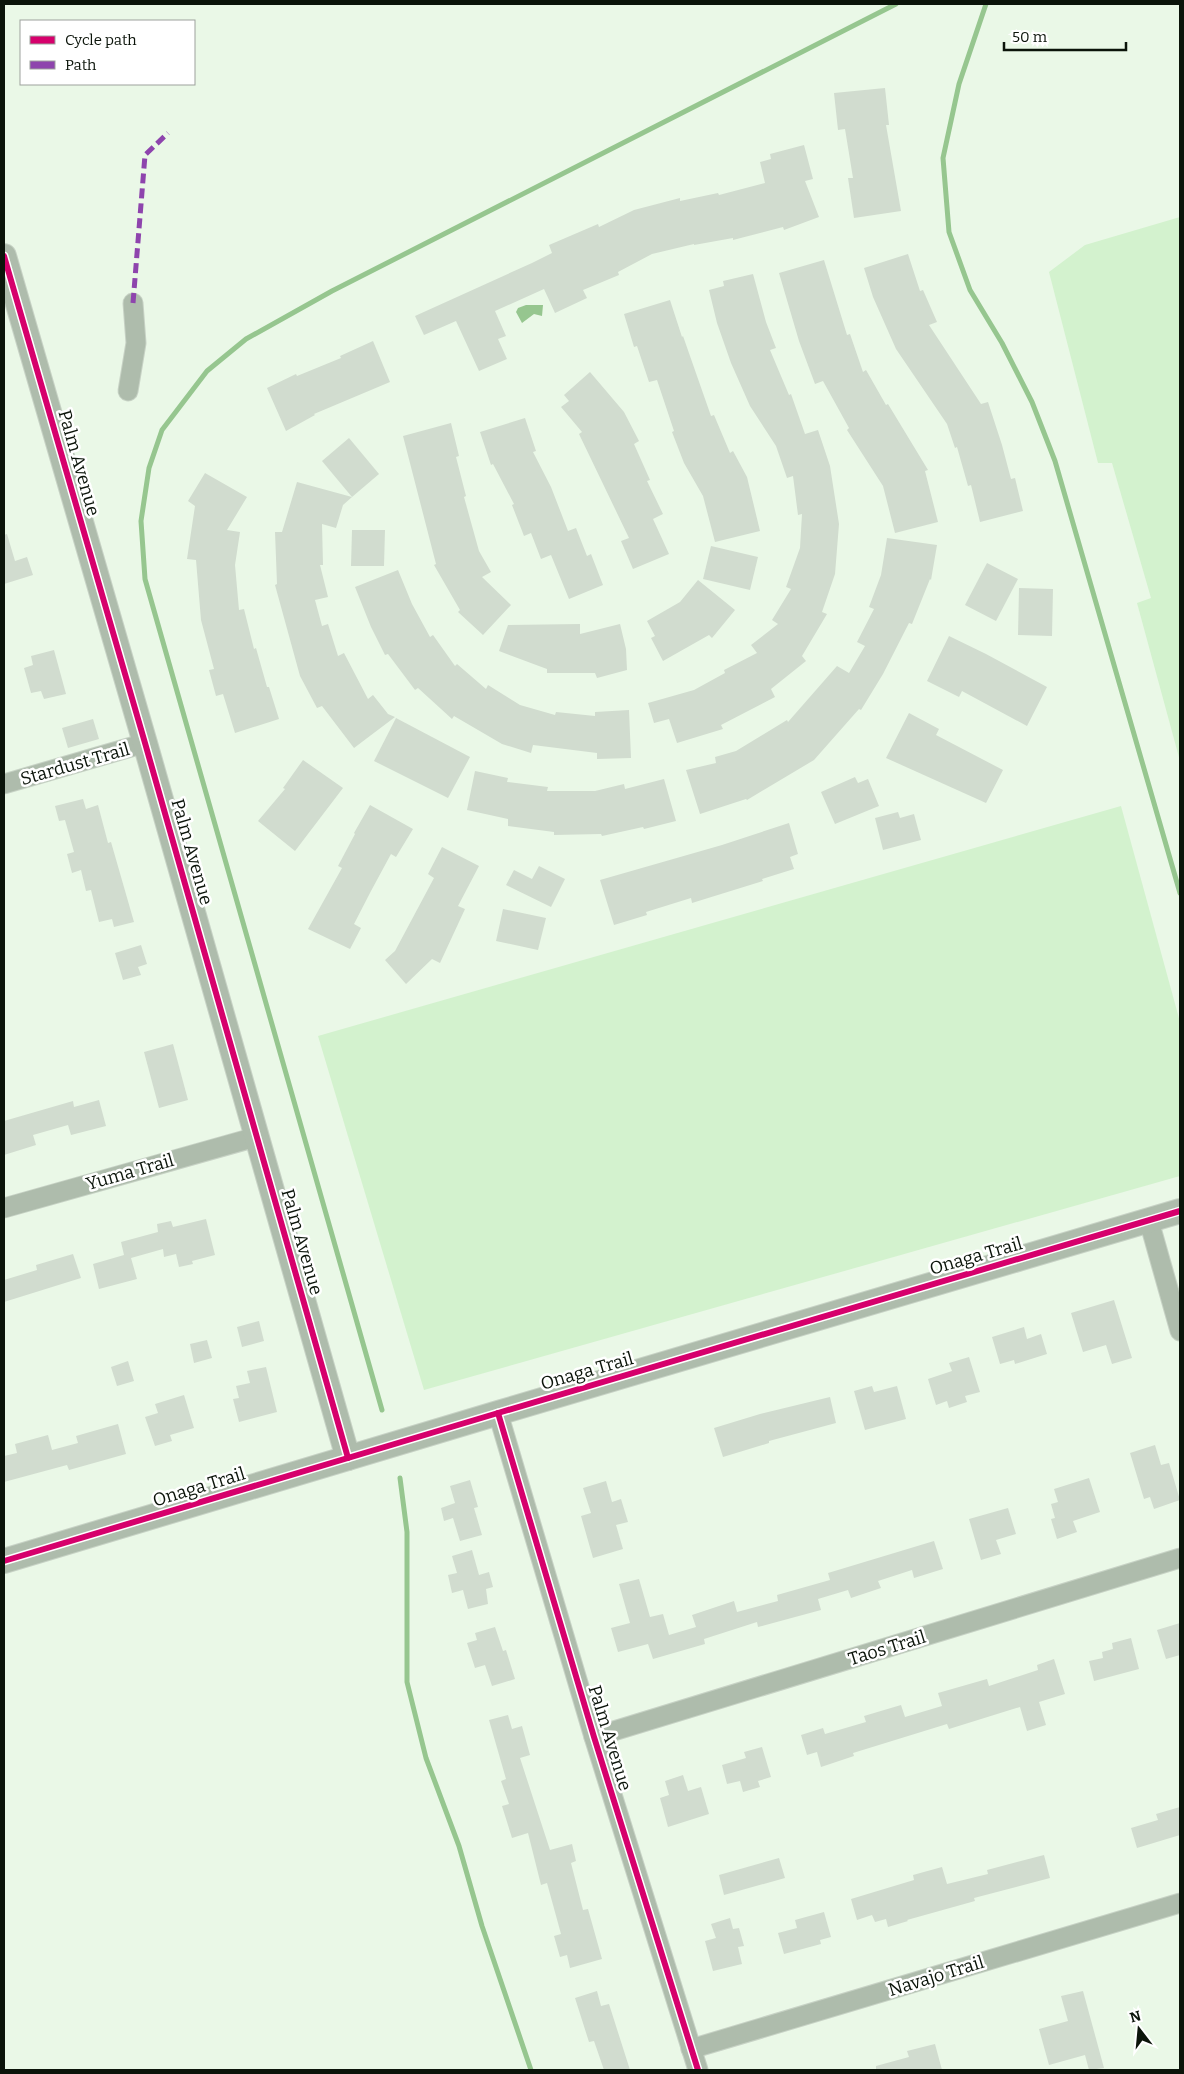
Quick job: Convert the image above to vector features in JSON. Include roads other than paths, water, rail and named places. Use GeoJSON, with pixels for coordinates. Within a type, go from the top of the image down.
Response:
{"type":"FeatureCollection","features":[{"type":"Feature","properties":{"kind":"street","name":"Palm Avenue"},"geometry":{"type":"LineString","coordinates":[[4,256],[145,743],[348,1458]]}},
{"type":"Feature","properties":{"kind":"street"},"geometry":{"type":"LineString","coordinates":[[128,391],[136,343],[133,303]]}},
{"type":"Feature","properties":{"kind":"street","name":"Stardust Trail"},"geometry":{"type":"LineString","coordinates":[[4,784],[145,743]]}},
{"type":"Feature","properties":{"kind":"street","name":"Yuma Trail"},"geometry":{"type":"LineString","coordinates":[[4,1208],[256,1136]]}},
{"type":"Feature","properties":{"kind":"street","name":"Onaga Trail"},"geometry":{"type":"LineString","coordinates":[[4,1561],[498,1412],[1180,1211]]}},
{"type":"Feature","properties":{"kind":"street"},"geometry":{"type":"LineString","coordinates":[[1149,1221],[1180,1331]]}},
{"type":"Feature","properties":{"kind":"street","name":"Palm Avenue"},"geometry":{"type":"LineString","coordinates":[[498,1412],[594,1736],[698,2070]]}},
{"type":"Feature","properties":{"kind":"street","name":"Taos Trail"},"geometry":{"type":"LineString","coordinates":[[594,1736],[1180,1558]]}},
{"type":"Feature","properties":{"kind":"street","name":"Navajo Trail"},"geometry":{"type":"LineString","coordinates":[[692,2049],[1180,1903]]}},
{"type":"Feature","properties":{"kind":"waterway"},"geometry":{"type":"LineString","coordinates":[[382,1410],[145,579],[141,521],[149,468],[162,430],[207,371],[246,339],[332,291],[896,4]]}},
{"type":"Feature","properties":{"kind":"waterway"},"geometry":{"type":"LineString","coordinates":[[986,4],[959,84],[943,158],[949,232],[970,290],[1002,343],[1032,402],[1055,461],[1180,893]]}},
{"type":"Feature","properties":{"kind":"waterway"},"geometry":{"type":"LineString","coordinates":[[400,1478],[407,1532],[407,1682],[426,1758],[459,1846],[482,1926],[531,2070]]}}]}
